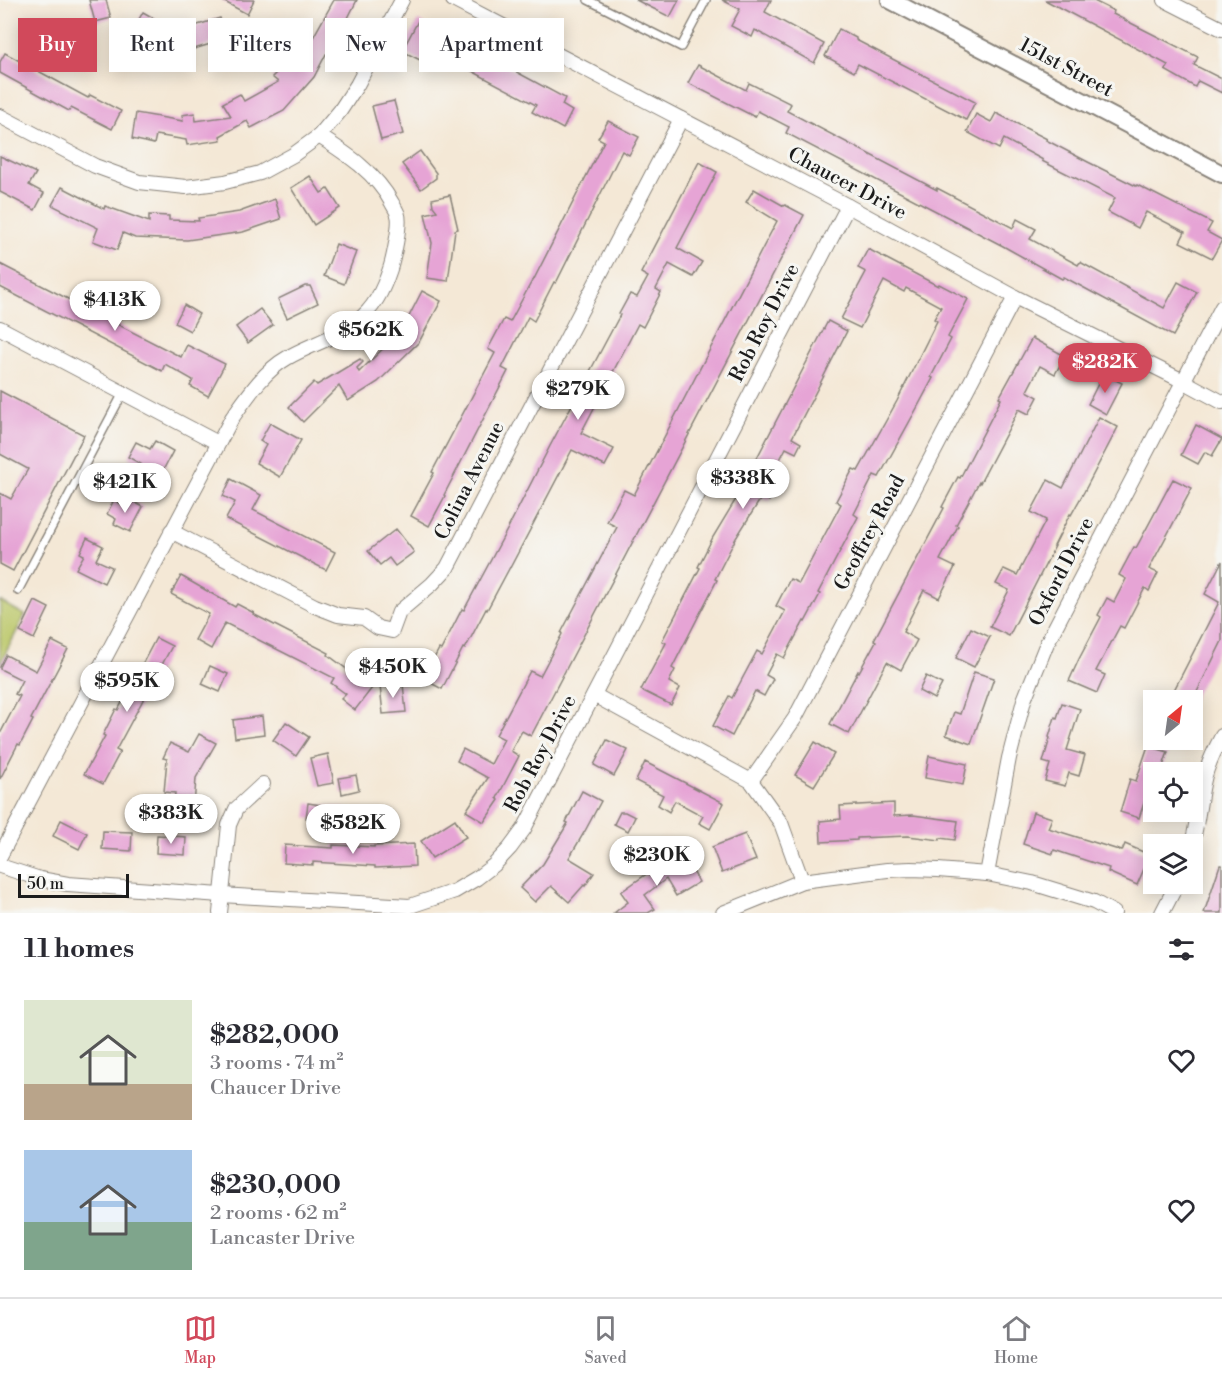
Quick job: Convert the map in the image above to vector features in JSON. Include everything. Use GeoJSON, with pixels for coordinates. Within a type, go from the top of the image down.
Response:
{"type":"FeatureCollection","features":[{"type":"Feature","properties":{"kind":"street"},"geometry":{"type":"LineString","coordinates":[[0,116],[95,166],[139,182],[186,187],[225,182],[260,172],[293,155],[319,136],[340,111],[357,85],[402,0]]}},
{"type":"Feature","properties":{"kind":"street","name":"151st Street"},"geometry":{"type":"LineString","coordinates":[[890,0],[1222,174]]}},
{"type":"Feature","properties":{"kind":"street"},"geometry":{"type":"LineString","coordinates":[[1165,0],[1222,29]]}},
{"type":"Feature","properties":{"kind":"street","name":"Chaucer Drive"},"geometry":{"type":"LineString","coordinates":[[455,1],[848,206],[1015,297],[1222,402]]}},
{"type":"Feature","properties":{"kind":"street","name":"Colina Avenue"},"geometry":{"type":"LineString","coordinates":[[171,531],[315,606],[338,615],[364,618],[378,628],[392,631],[399,612],[447,568],[681,119]]}},
{"type":"Feature","properties":{"kind":"street"},"geometry":{"type":"LineString","coordinates":[[0,856],[232,418],[265,376],[285,359],[356,323],[376,303],[385,286],[394,257],[399,217],[387,193],[364,168],[342,150],[319,136]]}},
{"type":"Feature","properties":{"kind":"street","name":"Rob Roy Drive"},"geometry":{"type":"LineString","coordinates":[[0,866],[40,879],[68,884],[410,909],[455,891],[494,865],[524,830],[848,206]]}},
{"type":"Feature","properties":{"kind":"street","name":"Geoffrey Road"},"geometry":{"type":"LineString","coordinates":[[752,781],[795,718],[1015,297]]}},
{"type":"Feature","properties":{"kind":"street","name":"Oxford Drive"},"geometry":{"type":"LineString","coordinates":[[987,874],[1009,758],[1024,700],[1047,643],[1222,307]]}},
{"type":"Feature","properties":{"kind":"street"},"geometry":{"type":"LineString","coordinates":[[0,328],[218,443]]}},
{"type":"Feature","properties":{"kind":"street"},"geometry":{"type":"LineString","coordinates":[[594,695],[752,781],[781,823],[802,881]]}},
{"type":"Feature","properties":{"kind":"street"},"geometry":{"type":"LineString","coordinates":[[1194,834],[1203,782],[1222,736]]}},
{"type":"Feature","properties":{"kind":"street"},"geometry":{"type":"LineString","coordinates":[[220,913],[229,825],[236,808],[263,784]]}},
{"type":"Feature","properties":{"kind":"street"},"geometry":{"type":"LineString","coordinates":[[723,913],[802,881],[911,869],[987,874],[1032,883],[1094,902],[1114,913]]}},
{"type":"Feature","properties":{"kind":"street"},"geometry":{"type":"LineString","coordinates":[[1162,913],[1172,894]]}},
{"type":"Feature","properties":{"kind":"lane"},"geometry":{"type":"LineString","coordinates":[[588,0],[681,47],[706,0]]}},
{"type":"Feature","properties":{"kind":"lane"},"geometry":{"type":"LineString","coordinates":[[18,591],[123,393]]}},
{"type":"Feature","properties":{"kind":"green space"},"geometry":{"type":"Polygon","coordinates":[[[0,601],[25,615],[0,664],[0,601]]]}},
{"type":"Feature","properties":{"kind":"building"},"geometry":{"type":"Polygon","coordinates":[[[89,0],[106,0],[111,18],[97,22],[97,18],[94,18],[89,0]]]}},
{"type":"Feature","properties":{"kind":"building"},"geometry":{"type":"Polygon","coordinates":[[[221,0],[254,0],[247,14],[221,0]]]}},
{"type":"Feature","properties":{"kind":"building"},"geometry":{"type":"Polygon","coordinates":[[[334,0],[357,0],[348,18],[325,18],[325,56],[314,77],[284,111],[251,128],[247,121],[220,136],[221,140],[187,145],[186,140],[156,135],[154,144],[132,139],[136,113],[183,121],[182,115],[195,113],[196,121],[231,116],[223,103],[240,94],[244,101],[278,82],[272,77],[277,72],[313,72],[313,37],[334,0]]]}},
{"type":"Feature","properties":{"kind":"building"},"geometry":{"type":"Polygon","coordinates":[[[636,0],[679,0],[670,17],[636,0]]]}},
{"type":"Feature","properties":{"kind":"building"},"geometry":{"type":"Polygon","coordinates":[[[722,0],[771,0],[765,12],[824,44],[814,63],[755,30],[752,37],[731,26],[740,9],[722,0]]]}},
{"type":"Feature","properties":{"kind":"building"},"geometry":{"type":"Polygon","coordinates":[[[1045,0],[1092,0],[1114,11],[1113,14],[1198,57],[1194,65],[1222,79],[1222,93],[1198,81],[1195,87],[1165,70],[1168,65],[1045,0]]]}},
{"type":"Feature","properties":{"kind":"building"},"geometry":{"type":"Polygon","coordinates":[[[143,12],[154,18],[140,18],[143,12]]]}},
{"type":"Feature","properties":{"kind":"building"},"geometry":{"type":"Polygon","coordinates":[[[208,22],[208,45],[196,48],[196,26],[208,22]]]}},
{"type":"Feature","properties":{"kind":"building"},"geometry":{"type":"Polygon","coordinates":[[[419,22],[419,60],[407,54],[407,42],[419,22]]]}},
{"type":"Feature","properties":{"kind":"building"},"geometry":{"type":"Polygon","coordinates":[[[839,29],[975,102],[966,120],[858,64],[854,72],[825,56],[839,29]]]}},
{"type":"Feature","properties":{"kind":"building"},"geometry":{"type":"Polygon","coordinates":[[[5,53],[18,60],[18,72],[40,72],[88,98],[90,95],[121,111],[112,129],[71,108],[69,111],[0,73],[0,62],[5,53]]]}},
{"type":"Feature","properties":{"kind":"building"},"geometry":{"type":"Polygon","coordinates":[[[698,65],[746,90],[749,83],[791,104],[787,111],[1013,228],[1017,219],[1036,229],[1030,239],[1078,265],[1080,262],[1164,308],[1178,282],[1197,292],[1173,336],[786,133],[789,127],[758,111],[755,117],[688,83],[698,65]]]}},
{"type":"Feature","properties":{"kind":"building"},"geometry":{"type":"Polygon","coordinates":[[[474,72],[517,72],[565,98],[562,105],[572,111],[563,129],[532,112],[536,105],[474,72]]]}},
{"type":"Feature","properties":{"kind":"building"},"geometry":{"type":"Polygon","coordinates":[[[394,101],[403,134],[381,140],[372,106],[394,101]]]}},
{"type":"Feature","properties":{"kind":"building"},"geometry":{"type":"Polygon","coordinates":[[[996,113],[1088,162],[1212,223],[1207,232],[1222,240],[1212,258],[1180,242],[1185,232],[1146,212],[1138,228],[1108,212],[1115,198],[1004,139],[999,149],[967,132],[976,114],[991,122],[996,113]]]}},
{"type":"Feature","properties":{"kind":"building"},"geometry":{"type":"Polygon","coordinates":[[[608,121],[639,137],[629,155],[622,151],[556,283],[554,282],[534,321],[528,317],[502,368],[508,371],[429,526],[411,516],[495,353],[488,349],[504,319],[510,322],[533,281],[604,141],[598,138],[608,121]]]}},
{"type":"Feature","properties":{"kind":"building"},"geometry":{"type":"Polygon","coordinates":[[[420,151],[436,173],[436,178],[421,189],[402,164],[420,151]]]}},
{"type":"Feature","properties":{"kind":"building"},"geometry":{"type":"Polygon","coordinates":[[[0,156],[36,173],[29,185],[44,193],[35,210],[0,192],[0,156]]]}},
{"type":"Feature","properties":{"kind":"building"},"geometry":{"type":"Polygon","coordinates":[[[699,162],[717,172],[677,248],[702,262],[693,277],[669,264],[656,289],[661,292],[643,327],[638,324],[581,433],[614,449],[605,466],[572,450],[510,568],[442,689],[423,679],[462,609],[464,610],[630,294],[637,297],[648,277],[641,273],[699,162]]]}},
{"type":"Feature","properties":{"kind":"building"},"geometry":{"type":"Polygon","coordinates":[[[310,176],[321,193],[328,189],[340,208],[314,225],[291,188],[310,176]]]}},
{"type":"Feature","properties":{"kind":"building"},"geometry":{"type":"Polygon","coordinates":[[[62,187],[104,209],[105,206],[149,222],[149,215],[169,216],[169,220],[199,221],[198,218],[239,212],[275,199],[281,219],[243,232],[187,240],[135,238],[123,233],[117,250],[93,241],[98,228],[52,205],[62,187]]]}},
{"type":"Feature","properties":{"kind":"building"},"geometry":{"type":"Polygon","coordinates":[[[754,189],[804,215],[531,736],[522,731],[511,751],[519,756],[497,798],[499,800],[484,822],[466,811],[488,778],[457,761],[463,749],[491,764],[504,739],[496,735],[530,671],[540,676],[617,527],[607,522],[624,490],[634,495],[777,221],[746,202],[754,189]]]}},
{"type":"Feature","properties":{"kind":"building"},"geometry":{"type":"Polygon","coordinates":[[[450,195],[458,229],[455,230],[448,281],[427,278],[432,243],[425,214],[437,211],[432,199],[450,195]]]}},
{"type":"Feature","properties":{"kind":"building"},"geometry":{"type":"Polygon","coordinates":[[[336,244],[356,252],[344,284],[324,276],[336,244]]]}},
{"type":"Feature","properties":{"kind":"building"},"geometry":{"type":"Polygon","coordinates":[[[868,249],[968,299],[948,337],[951,339],[931,377],[933,378],[879,477],[874,475],[854,514],[858,517],[805,622],[784,658],[777,654],[766,675],[773,679],[764,696],[755,691],[732,736],[713,726],[729,696],[732,698],[757,651],[762,654],[785,611],[776,606],[790,579],[799,583],[841,504],[836,501],[853,469],[858,471],[897,401],[937,321],[934,319],[941,307],[906,288],[904,292],[884,281],[860,328],[841,319],[866,272],[858,268],[868,249]]]}},
{"type":"Feature","properties":{"kind":"building"},"geometry":{"type":"Polygon","coordinates":[[[0,264],[181,357],[187,345],[225,364],[208,396],[190,386],[193,380],[165,364],[162,371],[0,287],[0,264]]]}},
{"type":"Feature","properties":{"kind":"building"},"geometry":{"type":"Polygon","coordinates":[[[305,286],[310,286],[318,303],[287,318],[278,299],[305,286]]]}},
{"type":"Feature","properties":{"kind":"building"},"geometry":{"type":"Polygon","coordinates":[[[422,291],[441,301],[419,342],[378,382],[348,401],[339,386],[303,422],[289,407],[314,382],[317,385],[360,359],[363,362],[357,368],[359,372],[402,330],[422,291]]]}},
{"type":"Feature","properties":{"kind":"building"},"geometry":{"type":"Polygon","coordinates":[[[184,305],[199,314],[190,331],[175,323],[184,305]]]}},
{"type":"Feature","properties":{"kind":"building"},"geometry":{"type":"Polygon","coordinates":[[[260,309],[273,325],[248,343],[236,327],[260,309]]]}},
{"type":"Feature","properties":{"kind":"building"},"geometry":{"type":"Polygon","coordinates":[[[828,321],[847,331],[792,438],[801,443],[796,453],[786,448],[774,471],[783,476],[769,501],[762,497],[736,538],[672,668],[675,670],[669,682],[680,688],[671,705],[641,690],[666,643],[662,641],[700,568],[698,567],[713,537],[736,499],[744,504],[755,483],[746,479],[828,321]]]}},
{"type":"Feature","properties":{"kind":"building"},"geometry":{"type":"Polygon","coordinates":[[[1032,338],[1065,356],[1055,374],[1040,366],[1027,391],[1038,397],[1029,414],[1019,409],[956,525],[958,526],[940,560],[955,567],[939,598],[924,590],[903,632],[917,640],[901,670],[887,662],[849,734],[830,724],[876,641],[874,640],[944,508],[942,507],[958,477],[960,478],[1001,399],[999,398],[1032,338]]]}},
{"type":"Feature","properties":{"kind":"building"},"geometry":{"type":"Polygon","coordinates":[[[1103,374],[1122,383],[1106,414],[1088,404],[1103,374]]]}},
{"type":"Feature","properties":{"kind":"building"},"geometry":{"type":"Polygon","coordinates":[[[0,391],[84,435],[13,571],[0,564],[0,493],[11,499],[28,469],[0,454],[0,391]]]}},
{"type":"Feature","properties":{"kind":"building"},"geometry":{"type":"Polygon","coordinates":[[[1099,417],[1118,427],[1070,514],[1009,636],[990,627],[1009,590],[996,584],[1004,569],[1017,575],[1046,520],[1031,512],[1048,480],[1063,488],[1099,417]]]}},
{"type":"Feature","properties":{"kind":"building"},"geometry":{"type":"Polygon","coordinates":[[[270,423],[301,440],[280,477],[256,463],[266,445],[260,441],[270,423]]]}},
{"type":"Feature","properties":{"kind":"building"},"geometry":{"type":"Polygon","coordinates":[[[1196,425],[1222,439],[1212,456],[1205,452],[1198,464],[1181,455],[1196,425]]]}},
{"type":"Feature","properties":{"kind":"building"},"geometry":{"type":"Polygon","coordinates":[[[155,441],[173,451],[157,482],[138,472],[141,464],[128,457],[136,442],[150,449],[155,441]]]}},
{"type":"Feature","properties":{"kind":"building"},"geometry":{"type":"Polygon","coordinates":[[[231,479],[261,495],[253,510],[335,552],[326,570],[226,519],[235,502],[223,496],[231,479]]]}},
{"type":"Feature","properties":{"kind":"building"},"geometry":{"type":"Polygon","coordinates":[[[1173,479],[1192,488],[1149,569],[1158,573],[1149,591],[1145,588],[1124,628],[1120,626],[1096,671],[1105,675],[1097,693],[1069,681],[1101,617],[1098,615],[1107,598],[1114,602],[1126,579],[1119,575],[1173,479]]]}},
{"type":"Feature","properties":{"kind":"building"},"geometry":{"type":"Polygon","coordinates":[[[127,498],[143,507],[130,532],[114,524],[116,519],[107,514],[114,500],[123,505],[127,498]]]}},
{"type":"Feature","properties":{"kind":"building"},"geometry":{"type":"Polygon","coordinates":[[[396,529],[414,552],[395,566],[389,558],[380,565],[368,551],[396,529]]]}},
{"type":"Feature","properties":{"kind":"building"},"geometry":{"type":"Polygon","coordinates":[[[87,538],[103,546],[96,560],[112,567],[104,583],[76,569],[84,555],[80,553],[87,538]]]}},
{"type":"Feature","properties":{"kind":"building"},"geometry":{"type":"Polygon","coordinates":[[[1222,561],[1222,641],[1198,690],[1174,690],[1219,602],[1205,594],[1222,561]]]}},
{"type":"Feature","properties":{"kind":"building"},"geometry":{"type":"Polygon","coordinates":[[[181,576],[235,607],[237,604],[329,653],[328,655],[372,688],[355,710],[341,699],[346,694],[331,683],[334,678],[225,623],[211,649],[195,640],[209,614],[171,594],[181,576]]]}},
{"type":"Feature","properties":{"kind":"building"},"geometry":{"type":"Polygon","coordinates":[[[35,601],[49,608],[34,639],[20,632],[35,601]]]}},
{"type":"Feature","properties":{"kind":"building"},"geometry":{"type":"Polygon","coordinates":[[[971,628],[990,637],[974,667],[956,658],[971,628]]]}},
{"type":"Feature","properties":{"kind":"building"},"geometry":{"type":"Polygon","coordinates":[[[156,638],[172,646],[116,750],[120,752],[103,784],[84,774],[105,736],[103,735],[116,709],[118,710],[156,638]]]}},
{"type":"Feature","properties":{"kind":"building"},"geometry":{"type":"Polygon","coordinates":[[[52,641],[68,649],[20,745],[18,744],[0,779],[0,734],[20,696],[15,694],[22,680],[0,667],[6,655],[36,671],[52,641]]]}},
{"type":"Feature","properties":{"kind":"building"},"geometry":{"type":"Polygon","coordinates":[[[210,666],[228,674],[220,692],[202,684],[210,666]]]}},
{"type":"Feature","properties":{"kind":"building"},"geometry":{"type":"Polygon","coordinates":[[[974,672],[994,678],[971,744],[946,735],[954,712],[960,714],[974,672]]]}},
{"type":"Feature","properties":{"kind":"building"},"geometry":{"type":"Polygon","coordinates":[[[926,676],[942,684],[934,699],[919,691],[926,676]]]}},
{"type":"Feature","properties":{"kind":"building"},"geometry":{"type":"Polygon","coordinates":[[[403,684],[406,712],[383,714],[380,686],[403,684]]]}},
{"type":"Feature","properties":{"kind":"building"},"geometry":{"type":"Polygon","coordinates":[[[1062,703],[1080,709],[1067,750],[1085,755],[1079,776],[1069,773],[1065,786],[1045,781],[1050,764],[1043,762],[1055,717],[1057,718],[1062,703]]]}},
{"type":"Feature","properties":{"kind":"building"},"geometry":{"type":"Polygon","coordinates":[[[262,716],[264,734],[235,738],[233,720],[262,716]]]}},
{"type":"Feature","properties":{"kind":"building"},"geometry":{"type":"Polygon","coordinates":[[[286,722],[309,737],[296,756],[273,740],[286,722]]]}},
{"type":"Feature","properties":{"kind":"building"},"geometry":{"type":"Polygon","coordinates":[[[199,734],[216,743],[196,778],[194,807],[174,805],[175,793],[164,792],[167,759],[163,758],[170,743],[189,752],[199,734]]]}},
{"type":"Feature","properties":{"kind":"building"},"geometry":{"type":"Polygon","coordinates":[[[607,740],[628,750],[614,776],[594,765],[607,740]]]}},
{"type":"Feature","properties":{"kind":"building"},"geometry":{"type":"Polygon","coordinates":[[[815,742],[834,754],[814,786],[795,775],[815,742]]]}},
{"type":"Feature","properties":{"kind":"building"},"geometry":{"type":"Polygon","coordinates":[[[1147,750],[1168,752],[1164,762],[1143,762],[1143,806],[1139,818],[1120,812],[1130,779],[1136,781],[1147,750]]]}},
{"type":"Feature","properties":{"kind":"building"},"geometry":{"type":"Polygon","coordinates":[[[328,754],[334,783],[317,786],[310,758],[328,754]]]}},
{"type":"Feature","properties":{"kind":"building"},"geometry":{"type":"Polygon","coordinates":[[[929,756],[967,764],[963,785],[925,778],[929,756]]]}},
{"type":"Feature","properties":{"kind":"building"},"geometry":{"type":"Polygon","coordinates":[[[645,762],[724,803],[710,829],[699,823],[703,816],[675,801],[669,812],[658,805],[663,795],[636,781],[645,762]]]}},
{"type":"Feature","properties":{"kind":"building"},"geometry":{"type":"Polygon","coordinates":[[[356,775],[359,790],[342,794],[339,778],[356,775]]]}},
{"type":"Feature","properties":{"kind":"building"},"geometry":{"type":"Polygon","coordinates":[[[582,791],[601,801],[569,858],[594,873],[569,902],[551,886],[535,902],[520,888],[543,864],[568,823],[566,822],[582,791]]]}},
{"type":"Feature","properties":{"kind":"building"},"geometry":{"type":"Polygon","coordinates":[[[308,803],[346,809],[345,826],[331,825],[331,821],[306,818],[308,803]]]}},
{"type":"Feature","properties":{"kind":"building"},"geometry":{"type":"Polygon","coordinates":[[[894,803],[894,816],[913,815],[958,821],[955,840],[908,836],[821,842],[820,821],[841,819],[840,806],[894,803]]]}},
{"type":"Feature","properties":{"kind":"building"},"geometry":{"type":"Polygon","coordinates":[[[620,812],[635,817],[628,831],[614,824],[620,812]]]}},
{"type":"Feature","properties":{"kind":"building"},"geometry":{"type":"Polygon","coordinates":[[[1033,812],[1052,818],[1048,828],[1122,851],[1125,844],[1143,852],[1143,871],[1137,885],[1108,872],[1109,868],[1054,850],[1053,854],[1023,844],[1033,812]]]}},
{"type":"Feature","properties":{"kind":"building"},"geometry":{"type":"Polygon","coordinates":[[[455,819],[466,837],[432,858],[421,841],[455,819]]]}},
{"type":"Feature","properties":{"kind":"building"},"geometry":{"type":"Polygon","coordinates":[[[61,820],[87,833],[79,849],[53,836],[61,820]]]}},
{"type":"Feature","properties":{"kind":"building"},"geometry":{"type":"Polygon","coordinates":[[[103,831],[132,832],[131,851],[102,849],[103,831]]]}},
{"type":"Feature","properties":{"kind":"building"},"geometry":{"type":"Polygon","coordinates":[[[745,834],[756,860],[722,873],[712,847],[745,834]]]}},
{"type":"Feature","properties":{"kind":"building"},"geometry":{"type":"Polygon","coordinates":[[[157,835],[186,837],[185,855],[156,853],[157,835]]]}},
{"type":"Feature","properties":{"kind":"building"},"geometry":{"type":"Polygon","coordinates":[[[414,844],[415,866],[375,868],[375,866],[313,862],[313,865],[284,863],[285,845],[333,848],[333,845],[374,847],[414,844]]]}},
{"type":"Feature","properties":{"kind":"building"},"geometry":{"type":"Polygon","coordinates":[[[676,860],[683,870],[690,866],[699,882],[676,896],[666,879],[645,895],[655,909],[648,913],[614,913],[628,902],[621,892],[648,873],[650,876],[676,860]]]}},
{"type":"Feature","properties":{"kind":"building"},"geometry":{"type":"Polygon","coordinates":[[[1220,865],[1222,865],[1222,913],[1204,913],[1220,865]]]}}]}
